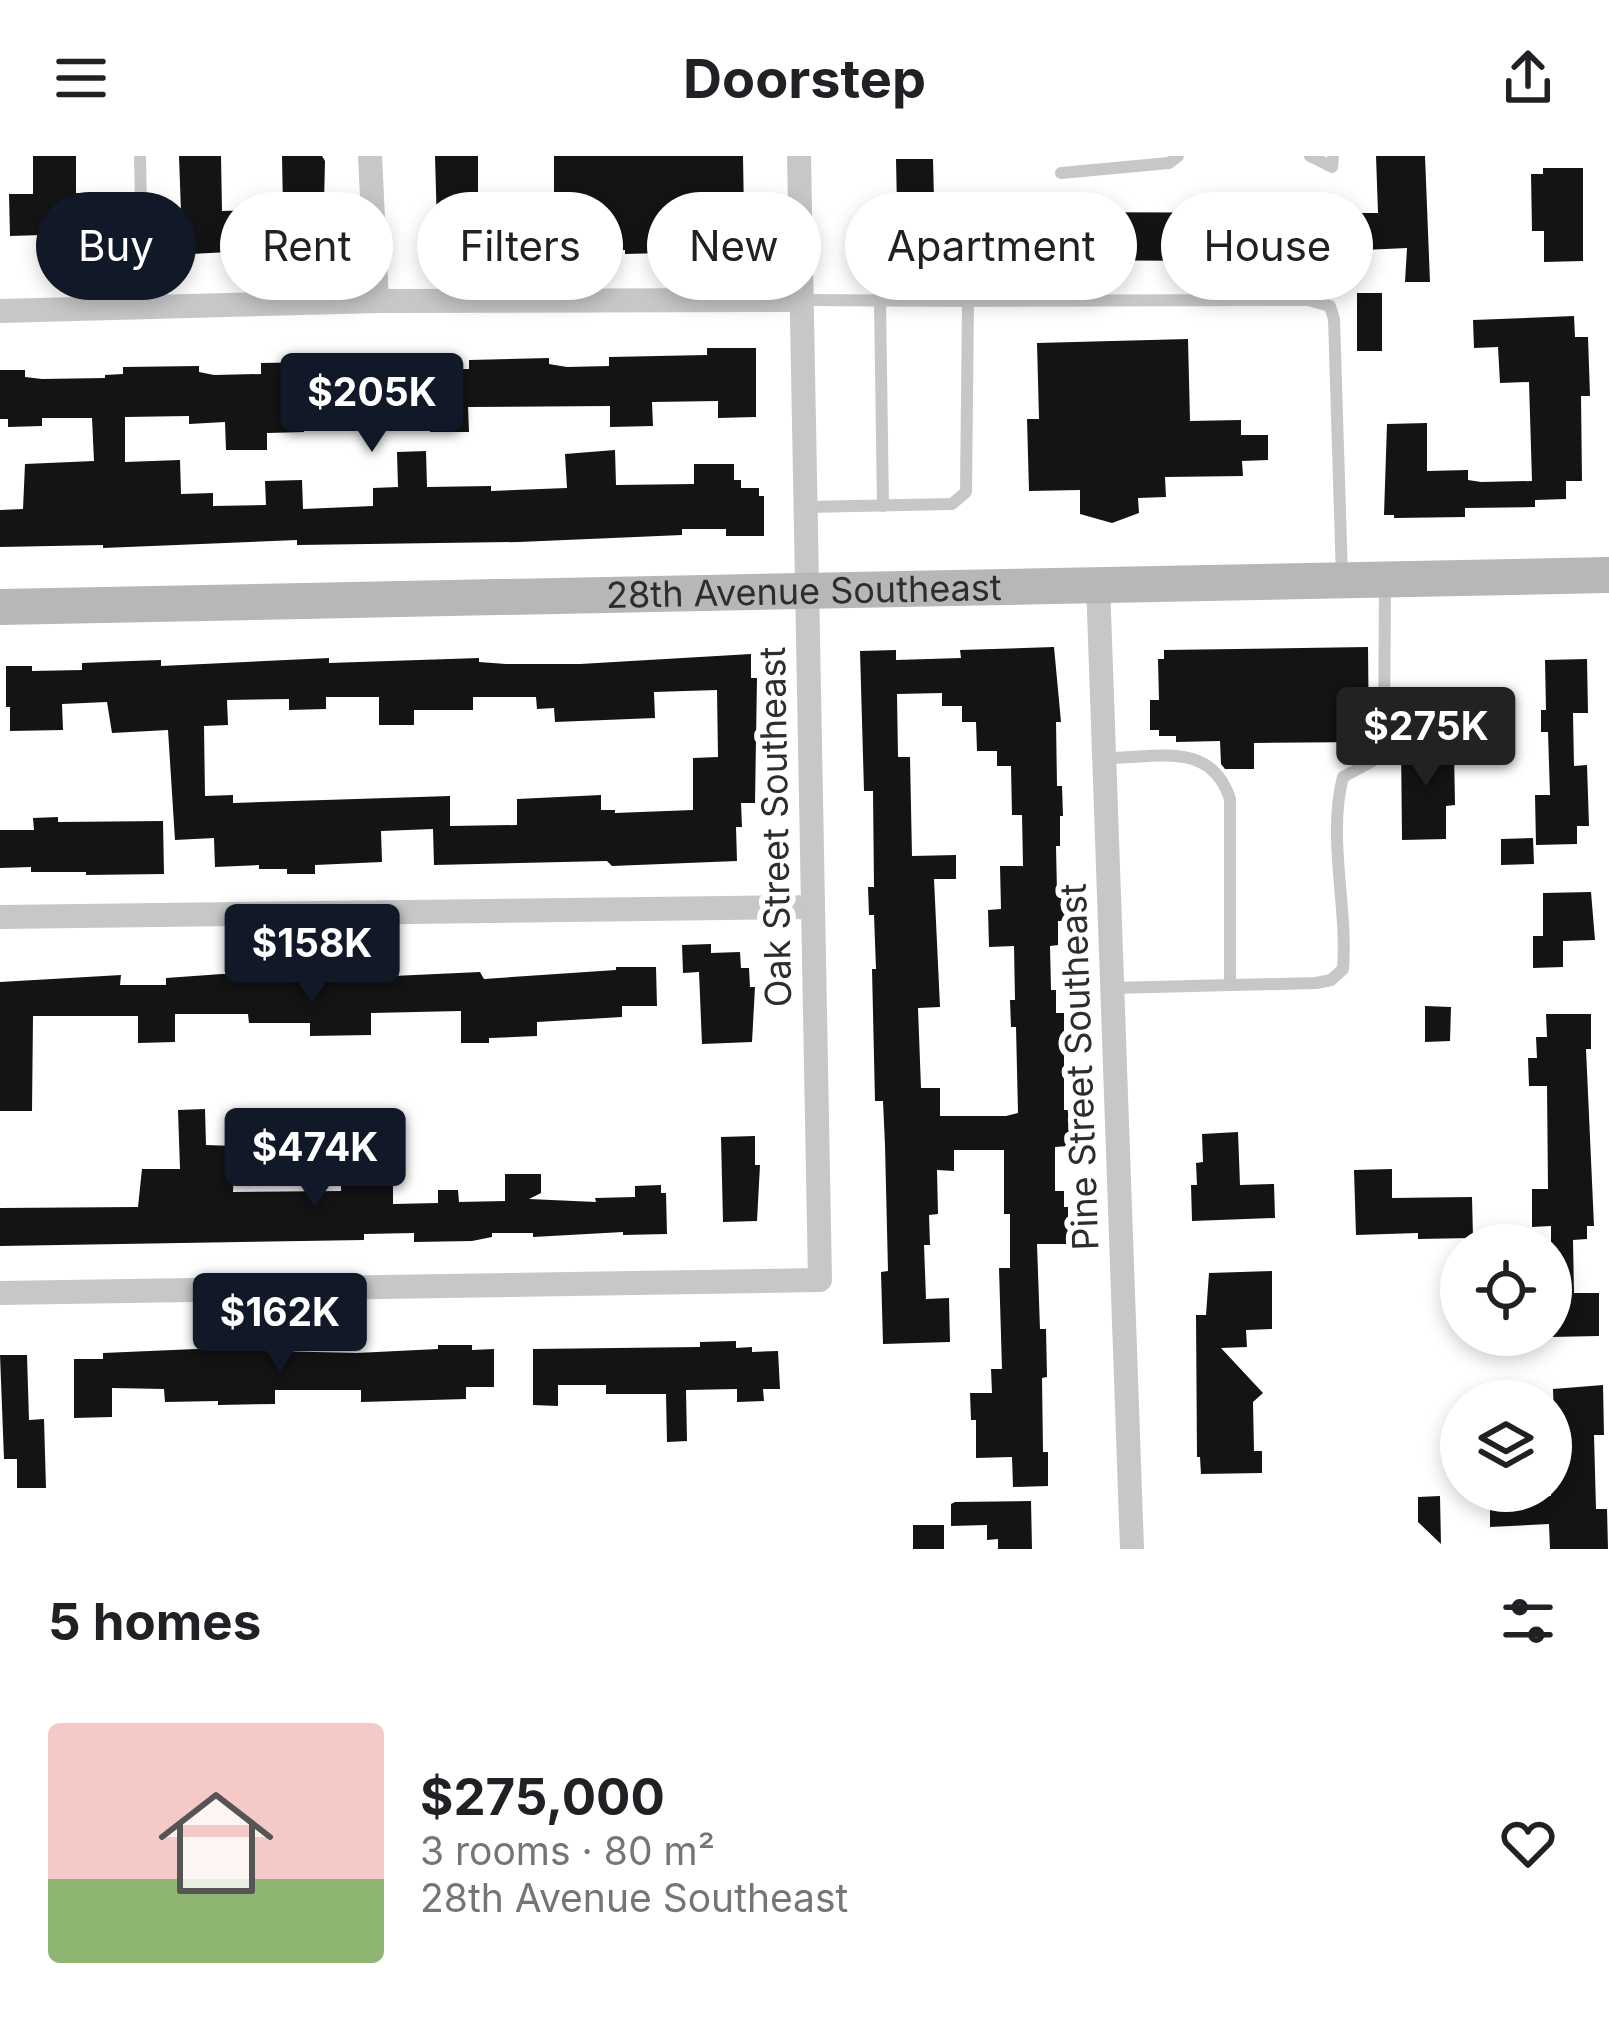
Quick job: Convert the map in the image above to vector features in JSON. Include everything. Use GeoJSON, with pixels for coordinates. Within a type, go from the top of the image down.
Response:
{"type":"FeatureCollection","features":[{"type":"Feature","properties":{"kind":"street"},"geometry":{"type":"LineString","coordinates":[[370,156],[377,301]]}},
{"type":"Feature","properties":{"kind":"street","name":"Oak Street Southeast"},"geometry":{"type":"LineString","coordinates":[[799,156],[800,192]]}},
{"type":"Feature","properties":{"kind":"street"},"geometry":{"type":"LineString","coordinates":[[0,310],[377,301],[802,300]]}},
{"type":"Feature","properties":{"kind":"street","name":"Oak Street Southeast"},"geometry":{"type":"LineString","coordinates":[[0,1293],[820,1280],[802,300]]}},
{"type":"Feature","properties":{"kind":"street","name":"28th Avenue Southeast"},"geometry":{"type":"LineString","coordinates":[[0,608],[1609,575]]}},
{"type":"Feature","properties":{"kind":"street","name":"Pine Street Southeast"},"geometry":{"type":"LineString","coordinates":[[1098,583],[1132,1549]]}},
{"type":"Feature","properties":{"kind":"street"},"geometry":{"type":"LineString","coordinates":[[0,917],[813,907]]}},
{"type":"Feature","properties":{"kind":"lane"},"geometry":{"type":"LineString","coordinates":[[140,156],[143,308]]}},
{"type":"Feature","properties":{"kind":"lane"},"geometry":{"type":"LineString","coordinates":[[1061,173],[1169,163],[1178,156]]}},
{"type":"Feature","properties":{"kind":"lane"},"geometry":{"type":"LineString","coordinates":[[1310,156],[1332,167],[1334,156]]}},
{"type":"Feature","properties":{"kind":"lane"},"geometry":{"type":"LineString","coordinates":[[802,300],[1308,300],[1330,306],[1342,579]]}},
{"type":"Feature","properties":{"kind":"lane"},"geometry":{"type":"LineString","coordinates":[[880,301],[883,506]]}},
{"type":"Feature","properties":{"kind":"lane"},"geometry":{"type":"LineString","coordinates":[[806,506],[952,504],[966,492],[968,301]]}},
{"type":"Feature","properties":{"kind":"lane"},"geometry":{"type":"LineString","coordinates":[[1112,988],[1316,983],[1331,980],[1343,970],[1336,802],[1343,777],[1380,757],[1385,578]]}},
{"type":"Feature","properties":{"kind":"lane"},"geometry":{"type":"LineString","coordinates":[[1104,758],[1195,758],[1223,777],[1230,799],[1230,985]]}},
{"type":"Feature","properties":{"kind":"building"},"geometry":{"type":"Polygon","coordinates":[[[33,156],[76,156],[76,192],[36,192],[36,235],[10,236],[9,194],[33,194],[33,156]]]}},
{"type":"Feature","properties":{"kind":"building"},"geometry":{"type":"Polygon","coordinates":[[[179,156],[221,156],[220,252],[196,254],[196,192],[180,192],[179,156]]]}},
{"type":"Feature","properties":{"kind":"building"},"geometry":{"type":"Polygon","coordinates":[[[282,156],[322,156],[324,192],[283,192],[282,156]]]}},
{"type":"Feature","properties":{"kind":"building"},"geometry":{"type":"Polygon","coordinates":[[[435,156],[478,156],[478,192],[436,192],[435,156]]]}},
{"type":"Feature","properties":{"kind":"building"},"geometry":{"type":"Polygon","coordinates":[[[554,156],[743,156],[744,192],[647,192],[647,253],[625,254],[623,192],[554,192],[554,156]]]}},
{"type":"Feature","properties":{"kind":"building"},"geometry":{"type":"Polygon","coordinates":[[[1376,156],[1425,156],[1430,282],[1405,282],[1407,248],[1373,250],[1373,213],[1378,213],[1376,156]]]}},
{"type":"Feature","properties":{"kind":"building"},"geometry":{"type":"Polygon","coordinates":[[[896,159],[933,159],[934,192],[897,192],[896,159]]]}},
{"type":"Feature","properties":{"kind":"building"},"geometry":{"type":"Polygon","coordinates":[[[1543,168],[1583,168],[1583,261],[1544,262],[1544,231],[1532,231],[1531,174],[1543,174],[1543,168]]]}},
{"type":"Feature","properties":{"kind":"building"},"geometry":{"type":"Polygon","coordinates":[[[1137,212],[1161,212],[1161,261],[1137,261],[1137,212]]]}},
{"type":"Feature","properties":{"kind":"building"},"geometry":{"type":"Polygon","coordinates":[[[1373,293],[1382,293],[1382,351],[1357,351],[1357,300],[1373,300],[1373,293]]]}},
{"type":"Feature","properties":{"kind":"building"},"geometry":{"type":"Polygon","coordinates":[[[1574,316],[1575,337],[1588,337],[1590,396],[1581,396],[1582,481],[1566,481],[1566,499],[1535,500],[1535,507],[1465,508],[1465,517],[1384,515],[1387,424],[1427,423],[1427,471],[1468,470],[1468,480],[1481,482],[1532,481],[1529,382],[1500,383],[1498,347],[1474,348],[1473,320],[1574,316]]]}},
{"type":"Feature","properties":{"kind":"building"},"geometry":{"type":"Polygon","coordinates":[[[1188,339],[1190,421],[1241,420],[1241,435],[1268,435],[1268,460],[1242,461],[1243,476],[1165,477],[1166,497],[1138,498],[1139,513],[1112,523],[1080,514],[1080,490],[1029,491],[1027,419],[1039,419],[1037,343],[1188,339]]]}},
{"type":"Feature","properties":{"kind":"building"},"geometry":{"type":"Polygon","coordinates":[[[707,348],[756,348],[756,417],[718,418],[718,401],[652,402],[653,426],[610,427],[610,406],[468,407],[469,432],[430,432],[430,408],[386,409],[386,422],[360,423],[359,409],[304,411],[304,432],[267,433],[267,450],[226,450],[225,422],[189,424],[189,416],[125,417],[125,462],[180,460],[181,494],[213,493],[213,506],[266,505],[265,481],[302,480],[303,509],[373,506],[373,488],[398,487],[397,452],[426,451],[427,487],[491,486],[491,491],[567,488],[565,454],[615,450],[616,485],[694,484],[694,464],[734,464],[734,480],[741,480],[741,488],[759,488],[759,496],[764,496],[764,536],[726,536],[726,529],[682,529],[682,535],[519,542],[297,545],[297,540],[0,547],[0,510],[23,509],[25,464],[94,461],[92,418],[42,418],[42,426],[8,427],[8,419],[0,419],[0,370],[25,370],[25,377],[42,379],[105,378],[123,374],[123,367],[199,366],[199,372],[214,375],[261,374],[261,363],[375,361],[375,368],[392,370],[469,369],[469,360],[549,358],[549,364],[567,367],[609,366],[609,357],[707,355],[707,348]]]}},
{"type":"Feature","properties":{"kind":"building"},"geometry":{"type":"Polygon","coordinates":[[[1054,647],[1061,722],[1056,722],[1057,786],[1062,786],[1063,816],[1060,846],[1056,846],[1057,893],[1065,893],[1065,921],[1058,921],[1058,945],[1050,946],[1051,990],[1056,990],[1056,1013],[1064,1013],[1064,1110],[1068,1110],[1069,1146],[1055,1147],[1055,1191],[1064,1191],[1064,1207],[1068,1207],[1068,1244],[1037,1244],[1040,1329],[1046,1329],[1047,1377],[1042,1378],[1048,1486],[1013,1487],[1012,1457],[976,1458],[976,1420],[971,1420],[970,1393],[992,1393],[991,1369],[1002,1369],[999,1268],[1010,1268],[1004,1150],[954,1150],[954,1171],[937,1170],[938,1214],[929,1215],[930,1245],[924,1245],[926,1299],[949,1298],[950,1342],[883,1344],[881,1272],[888,1271],[885,1145],[883,1101],[875,1101],[872,969],[876,969],[868,887],[874,887],[873,791],[864,791],[860,651],[896,650],[896,660],[961,658],[960,650],[1054,647]],[[942,693],[897,694],[898,757],[910,757],[912,856],[956,855],[956,879],[934,879],[940,1007],[918,1008],[921,1088],[940,1088],[940,1116],[1006,1116],[1018,1113],[1016,1027],[1011,1027],[1010,1000],[1015,1000],[1014,946],[989,947],[988,910],[1001,909],[1000,866],[1023,866],[1022,815],[1012,815],[1011,766],[997,766],[997,751],[977,751],[976,722],[962,722],[962,706],[942,706],[942,693]]]}},
{"type":"Feature","properties":{"kind":"building"},"geometry":{"type":"Polygon","coordinates":[[[1368,647],[1369,742],[1254,743],[1254,769],[1225,769],[1220,741],[1176,742],[1176,736],[1159,736],[1159,730],[1150,730],[1150,700],[1159,700],[1158,659],[1164,659],[1164,650],[1368,647]]]}},
{"type":"Feature","properties":{"kind":"building"},"geometry":{"type":"Polygon","coordinates":[[[751,654],[751,678],[757,678],[755,803],[741,803],[737,861],[434,865],[433,829],[381,831],[382,862],[315,865],[315,874],[287,874],[287,869],[259,869],[259,865],[215,867],[214,838],[175,840],[168,730],[112,733],[107,702],[62,704],[63,730],[10,731],[10,707],[6,707],[6,666],[32,666],[32,671],[82,670],[82,663],[161,660],[161,666],[329,658],[329,663],[479,658],[479,662],[506,664],[751,654]],[[717,690],[654,692],[655,718],[555,722],[554,708],[537,709],[536,697],[473,697],[473,710],[414,710],[414,725],[379,725],[379,697],[326,697],[326,709],[289,710],[289,699],[227,700],[228,725],[204,726],[205,796],[233,795],[233,803],[450,796],[450,826],[517,825],[517,799],[601,795],[601,810],[615,813],[693,810],[693,758],[718,757],[717,690]]]}},
{"type":"Feature","properties":{"kind":"building"},"geometry":{"type":"Polygon","coordinates":[[[1587,659],[1588,713],[1573,713],[1574,766],[1587,765],[1589,826],[1577,826],[1577,844],[1536,845],[1535,795],[1550,795],[1548,732],[1541,732],[1541,710],[1546,710],[1545,660],[1587,659]]]}},
{"type":"Feature","properties":{"kind":"building"},"geometry":{"type":"Polygon","coordinates":[[[1449,741],[1449,751],[1454,751],[1455,805],[1446,806],[1446,839],[1402,840],[1401,742],[1449,741]]]}},
{"type":"Feature","properties":{"kind":"building"},"geometry":{"type":"Polygon","coordinates":[[[58,817],[58,822],[163,821],[164,874],[86,875],[0,868],[0,830],[34,830],[33,818],[58,817]]]}},
{"type":"Feature","properties":{"kind":"building"},"geometry":{"type":"Polygon","coordinates":[[[1533,838],[1534,864],[1501,865],[1501,839],[1533,838]]]}},
{"type":"Feature","properties":{"kind":"building"},"geometry":{"type":"Polygon","coordinates":[[[1591,892],[1595,940],[1563,941],[1563,967],[1533,968],[1533,936],[1543,936],[1543,893],[1591,892]]]}},
{"type":"Feature","properties":{"kind":"building"},"geometry":{"type":"Polygon","coordinates":[[[711,944],[711,953],[740,952],[741,968],[749,968],[750,987],[755,987],[752,1042],[702,1044],[699,972],[683,973],[682,945],[711,944]]]}},
{"type":"Feature","properties":{"kind":"building"},"geometry":{"type":"Polygon","coordinates":[[[656,967],[657,1006],[622,1006],[622,1017],[537,1022],[537,1036],[489,1038],[489,1043],[461,1043],[461,1011],[371,1013],[371,1035],[310,1036],[310,1023],[249,1023],[248,1014],[175,1014],[175,1042],[138,1043],[138,1016],[33,1016],[32,1111],[0,1111],[0,982],[121,975],[120,985],[166,985],[166,978],[222,974],[371,977],[480,972],[484,979],[656,967]]]}},
{"type":"Feature","properties":{"kind":"building"},"geometry":{"type":"Polygon","coordinates":[[[1425,1006],[1451,1007],[1450,1041],[1425,1042],[1425,1006]]]}},
{"type":"Feature","properties":{"kind":"building"},"geometry":{"type":"Polygon","coordinates":[[[1546,1014],[1591,1014],[1591,1049],[1586,1049],[1594,1226],[1587,1226],[1587,1239],[1573,1240],[1574,1293],[1599,1293],[1599,1336],[1572,1337],[1572,1224],[1532,1224],[1532,1189],[1548,1189],[1547,1086],[1529,1086],[1528,1058],[1537,1058],[1536,1037],[1547,1037],[1546,1014]]]}},
{"type":"Feature","properties":{"kind":"building"},"geometry":{"type":"Polygon","coordinates":[[[205,1109],[206,1145],[235,1146],[233,1192],[341,1191],[341,1182],[357,1182],[357,1177],[393,1177],[393,1204],[438,1203],[438,1190],[458,1190],[459,1202],[505,1201],[505,1174],[541,1174],[541,1193],[529,1199],[596,1202],[595,1198],[635,1197],[635,1186],[661,1185],[661,1193],[666,1193],[667,1234],[533,1237],[533,1233],[492,1233],[492,1237],[472,1241],[414,1242],[414,1233],[364,1234],[364,1240],[0,1246],[0,1208],[138,1207],[142,1169],[180,1169],[178,1110],[205,1109]]]}},
{"type":"Feature","properties":{"kind":"building"},"geometry":{"type":"Polygon","coordinates":[[[1238,1132],[1240,1185],[1274,1184],[1275,1218],[1192,1221],[1191,1185],[1197,1185],[1196,1163],[1203,1162],[1202,1134],[1238,1132]]]}},
{"type":"Feature","properties":{"kind":"building"},"geometry":{"type":"Polygon","coordinates":[[[755,1136],[755,1165],[760,1165],[757,1221],[723,1222],[721,1137],[755,1136]]]}},
{"type":"Feature","properties":{"kind":"building"},"geometry":{"type":"Polygon","coordinates":[[[1392,1169],[1392,1198],[1472,1197],[1473,1224],[1440,1224],[1440,1239],[1418,1239],[1418,1233],[1356,1235],[1354,1170],[1392,1169]]]}},
{"type":"Feature","properties":{"kind":"building"},"geometry":{"type":"Polygon","coordinates":[[[1272,1271],[1272,1329],[1246,1330],[1247,1347],[1221,1348],[1263,1393],[1253,1402],[1254,1451],[1262,1451],[1262,1473],[1201,1474],[1196,1315],[1206,1315],[1209,1273],[1272,1271]]]}},
{"type":"Feature","properties":{"kind":"building"},"geometry":{"type":"Polygon","coordinates":[[[736,1341],[736,1348],[752,1347],[752,1352],[778,1351],[780,1389],[763,1389],[764,1401],[737,1402],[737,1389],[686,1390],[687,1441],[667,1442],[666,1394],[606,1394],[606,1385],[558,1385],[558,1406],[533,1405],[533,1349],[700,1347],[700,1342],[736,1341]]]}},
{"type":"Feature","properties":{"kind":"building"},"geometry":{"type":"Polygon","coordinates":[[[438,1345],[494,1349],[494,1387],[466,1387],[466,1399],[361,1402],[361,1390],[275,1390],[275,1404],[218,1405],[218,1401],[165,1402],[164,1389],[112,1388],[112,1417],[74,1418],[74,1359],[103,1359],[103,1353],[196,1349],[356,1353],[438,1349],[438,1345]]]}},
{"type":"Feature","properties":{"kind":"building"},"geometry":{"type":"Polygon","coordinates":[[[0,1355],[27,1355],[29,1420],[44,1419],[46,1488],[17,1488],[17,1459],[4,1459],[0,1355]]]}},
{"type":"Feature","properties":{"kind":"building"},"geometry":{"type":"Polygon","coordinates":[[[1603,1385],[1604,1435],[1594,1435],[1596,1509],[1607,1509],[1608,1549],[1550,1549],[1549,1524],[1490,1527],[1490,1512],[1572,1512],[1572,1387],[1603,1385]]]}},
{"type":"Feature","properties":{"kind":"building"},"geometry":{"type":"Polygon","coordinates":[[[1440,1496],[1441,1544],[1418,1522],[1418,1497],[1440,1496]]]}},
{"type":"Feature","properties":{"kind":"building"},"geometry":{"type":"Polygon","coordinates":[[[1031,1501],[1032,1549],[998,1549],[998,1539],[987,1540],[987,1525],[951,1526],[951,1504],[955,1502],[1031,1501]]]}},
{"type":"Feature","properties":{"kind":"building"},"geometry":{"type":"Polygon","coordinates":[[[913,1525],[944,1525],[944,1549],[913,1549],[913,1525]]]}}]}
